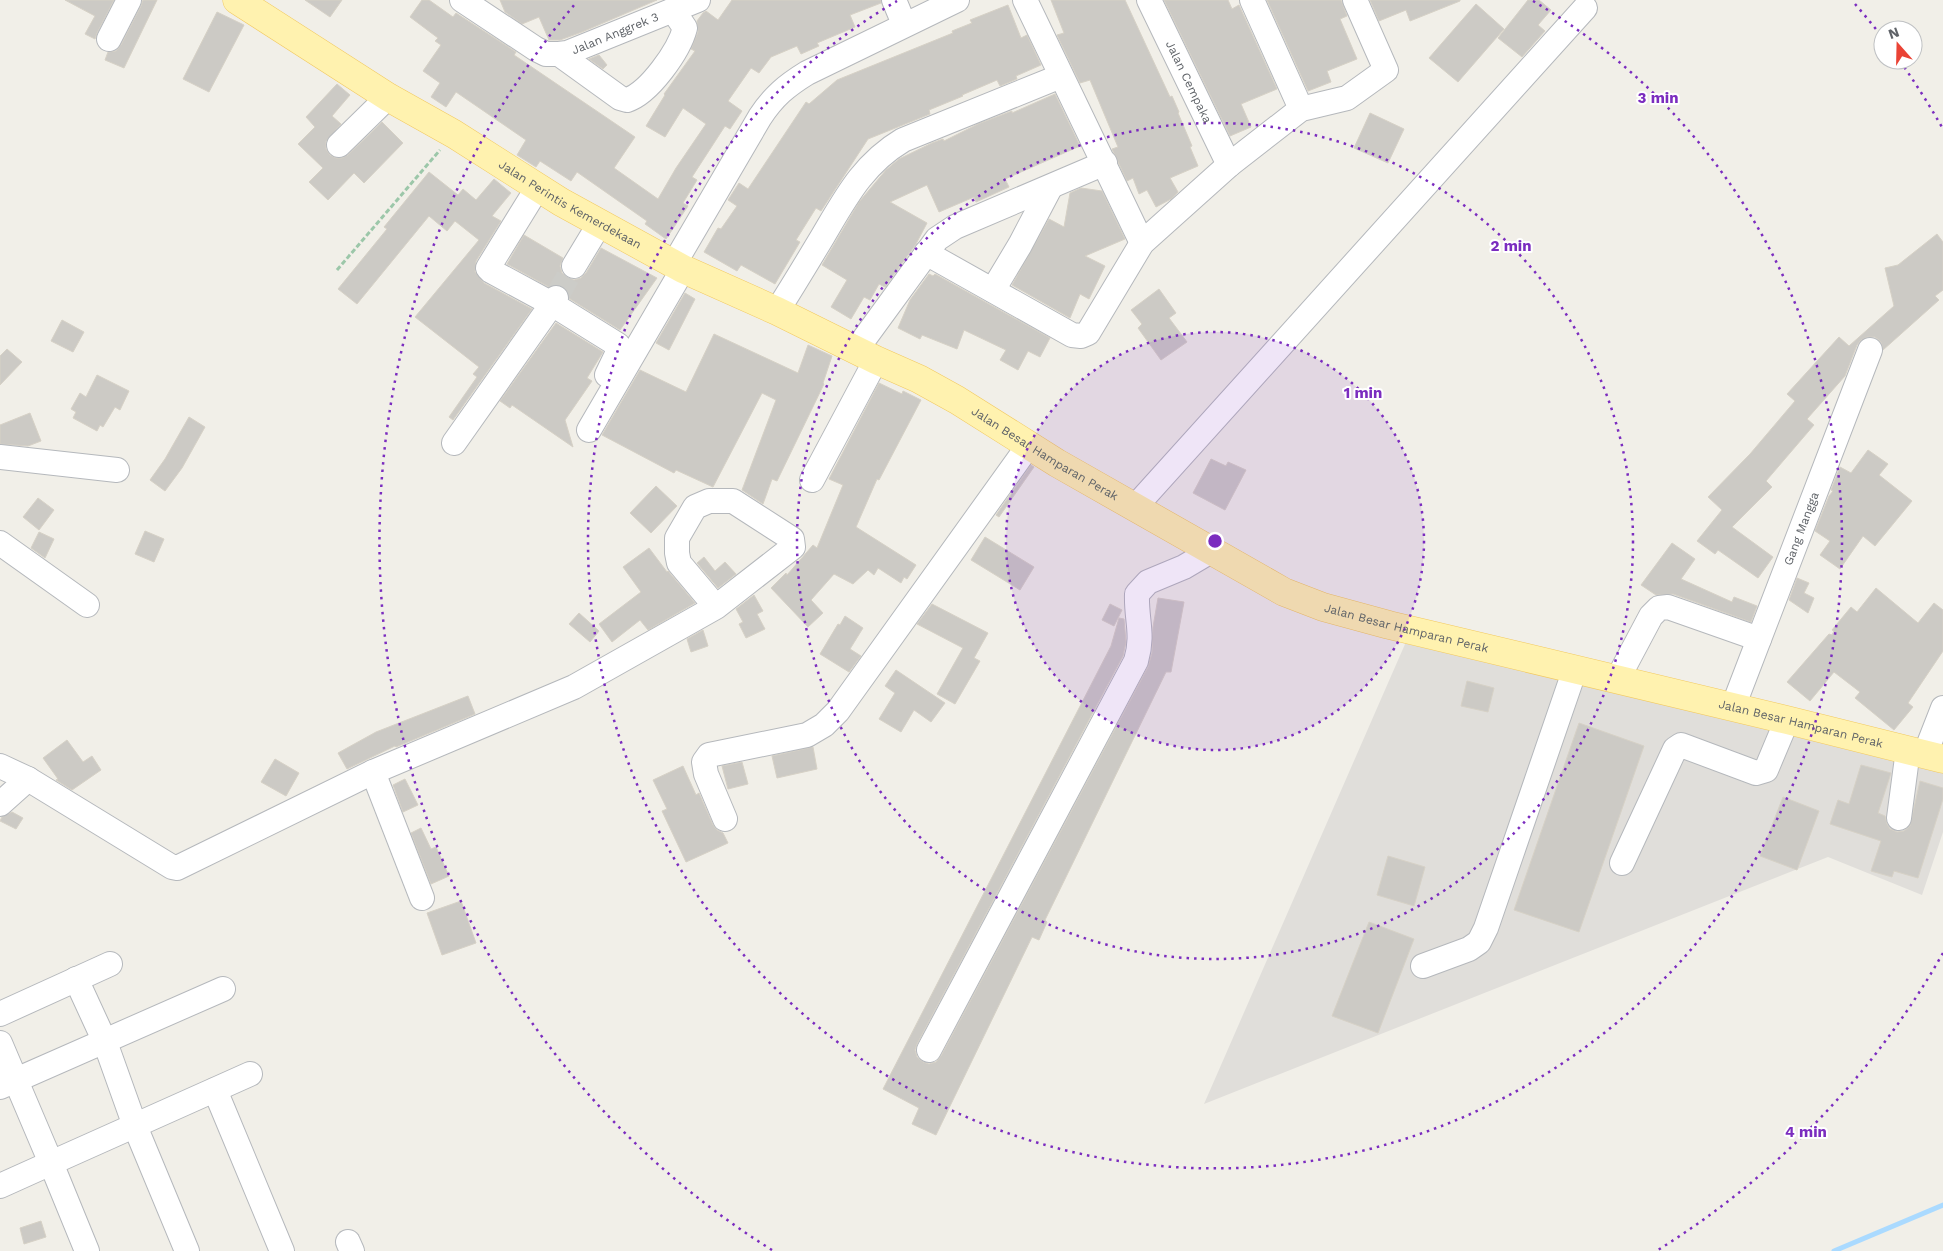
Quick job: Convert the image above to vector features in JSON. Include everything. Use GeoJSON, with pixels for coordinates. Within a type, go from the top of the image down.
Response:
{"type":"FeatureCollection","features":[{"type":"Feature","properties":{"kind":"main road","name":"Jalan Perintis Kemerdekaan"},"geometry":{"type":"LineString","coordinates":[[237,0],[388,97],[454,134],[538,187],[600,223],[679,266],[919,379]]}},
{"type":"Feature","properties":{"kind":"main road","name":"Jalan Besar Hamparan Perak"},"geometry":{"type":"LineString","coordinates":[[919,379],[1211,552],[1284,592],[1323,607],[1925,755]]}},
{"type":"Feature","properties":{"kind":"street"},"geometry":{"type":"LineString","coordinates":[[109,39],[129,0]]}},
{"type":"Feature","properties":{"kind":"street","name":"Jalan Anggrek 3"},"geometry":{"type":"LineString","coordinates":[[559,54],[567,53],[698,0]]}},
{"type":"Feature","properties":{"kind":"street"},"geometry":{"type":"LineString","coordinates":[[894,0],[904,24]]}},
{"type":"Feature","properties":{"kind":"street"},"geometry":{"type":"LineString","coordinates":[[538,187],[488,268],[554,301],[620,348],[586,424],[679,266],[772,100],[785,87],[807,73],[904,24],[957,0]]}},
{"type":"Feature","properties":{"kind":"street"},"geometry":{"type":"LineString","coordinates":[[1025,0],[1142,243]]}},
{"type":"Feature","properties":{"kind":"street","name":"Jalan Cempaka"},"geometry":{"type":"LineString","coordinates":[[1148,0],[1229,165]]}},
{"type":"Feature","properties":{"kind":"street"},"geometry":{"type":"LineString","coordinates":[[1252,0],[1301,108]]}},
{"type":"Feature","properties":{"kind":"street"},"geometry":{"type":"LineString","coordinates":[[926,253],[1072,335],[1081,336],[1088,333],[1142,243],[1229,165],[1301,108],[1347,98],[1386,70],[1355,0]]}},
{"type":"Feature","properties":{"kind":"street"},"geometry":{"type":"LineString","coordinates":[[471,2],[536,49],[546,54],[559,54],[620,98],[627,100],[636,97],[666,65],[683,34],[685,28],[673,10]]}},
{"type":"Feature","properties":{"kind":"street"},"geometry":{"type":"LineString","coordinates":[[1135,507],[1585,8]]}},
{"type":"Feature","properties":{"kind":"street"},"geometry":{"type":"LineString","coordinates":[[777,312],[850,190],[865,170],[888,150],[903,140],[1061,76]]}},
{"type":"Feature","properties":{"kind":"street"},"geometry":{"type":"LineString","coordinates":[[339,145],[388,97]]}},
{"type":"Feature","properties":{"kind":"street"},"geometry":{"type":"LineString","coordinates":[[812,480],[866,355],[926,253],[937,239],[956,227],[1105,163]]}},
{"type":"Feature","properties":{"kind":"street"},"geometry":{"type":"LineString","coordinates":[[993,290],[1020,245],[1050,188]]}},
{"type":"Feature","properties":{"kind":"street"},"geometry":{"type":"LineString","coordinates":[[574,266],[600,223]]}},
{"type":"Feature","properties":{"kind":"street"},"geometry":{"type":"LineString","coordinates":[[454,443],[554,301]]}},
{"type":"Feature","properties":{"kind":"street","name":"Gang Mangga"},"geometry":{"type":"LineString","coordinates":[[1733,707],[1870,350]]}},
{"type":"Feature","properties":{"kind":"street"},"geometry":{"type":"LineString","coordinates":[[725,819],[706,774],[704,762],[709,755],[807,735],[824,725],[838,711],[1029,445]]}},
{"type":"Feature","properties":{"kind":"street"},"geometry":{"type":"LineString","coordinates":[[0,458],[116,470]]}},
{"type":"Feature","properties":{"kind":"street"},"geometry":{"type":"LineString","coordinates":[[0,766],[28,779],[172,867],[177,868],[373,772],[574,687],[716,607],[793,547],[792,539],[733,501],[709,501],[695,507],[677,538],[679,563],[716,607]]}},
{"type":"Feature","properties":{"kind":"street"},"geometry":{"type":"LineString","coordinates":[[0,542],[88,605]]}},
{"type":"Feature","properties":{"kind":"street"},"geometry":{"type":"LineString","coordinates":[[929,1050],[1136,661],[1140,647],[1140,628],[1136,613],[1137,594],[1148,582],[1211,552]]}},
{"type":"Feature","properties":{"kind":"street"},"geometry":{"type":"LineString","coordinates":[[1617,680],[1651,616],[1659,608],[1668,607],[1759,639]]}},
{"type":"Feature","properties":{"kind":"street"},"geometry":{"type":"LineString","coordinates":[[1423,966],[1469,949],[1479,942],[1486,928],[1575,669]]}},
{"type":"Feature","properties":{"kind":"street"},"geometry":{"type":"LineString","coordinates":[[1899,818],[1943,708]]}},
{"type":"Feature","properties":{"kind":"street"},"geometry":{"type":"LineString","coordinates":[[1622,863],[1675,749],[1681,745],[1756,773],[1766,770],[1787,720]]}},
{"type":"Feature","properties":{"kind":"street"},"geometry":{"type":"LineString","coordinates":[[373,772],[422,898]]}},
{"type":"Feature","properties":{"kind":"street"},"geometry":{"type":"LineString","coordinates":[[0,804],[28,779]]}},
{"type":"Feature","properties":{"kind":"street"},"geometry":{"type":"LineString","coordinates":[[0,1014],[110,964]]}},
{"type":"Feature","properties":{"kind":"street"},"geometry":{"type":"LineString","coordinates":[[76,979],[105,1042],[135,1126],[186,1251]]}},
{"type":"Feature","properties":{"kind":"street"},"geometry":{"type":"LineString","coordinates":[[8,1084],[223,989]]}},
{"type":"Feature","properties":{"kind":"street"},"geometry":{"type":"LineString","coordinates":[[0,1043],[8,1084],[50,1162],[87,1251]]}},
{"type":"Feature","properties":{"kind":"street"},"geometry":{"type":"LineString","coordinates":[[0,1186],[250,1074]]}},
{"type":"Feature","properties":{"kind":"street"},"geometry":{"type":"LineString","coordinates":[[214,1090],[282,1251]]}},
{"type":"Feature","properties":{"kind":"path"},"geometry":{"type":"LineString","coordinates":[[337,270],[454,134]]}},
{"type":"Feature","properties":{"kind":"shaded area"},"geometry":{"type":"Polygon","coordinates":[[[1409,635],[1943,766],[1943,832],[1922,895],[1828,857],[1204,1104],[1409,635]]]}},
{"type":"Feature","properties":{"kind":"building"},"geometry":{"type":"Polygon","coordinates":[[[65,0],[114,0],[95,39],[85,34],[95,16],[65,0]]]}},
{"type":"Feature","properties":{"kind":"building"},"geometry":{"type":"Polygon","coordinates":[[[143,0],[157,0],[124,68],[105,60],[108,52],[116,51],[121,45],[143,0]]]}},
{"type":"Feature","properties":{"kind":"building"},"geometry":{"type":"Polygon","coordinates":[[[305,0],[342,0],[330,17],[305,0]]]}},
{"type":"Feature","properties":{"kind":"building"},"geometry":{"type":"Polygon","coordinates":[[[422,0],[429,0],[453,17],[456,13],[516,52],[514,55],[635,137],[614,168],[658,199],[676,168],[706,124],[683,108],[665,137],[646,126],[664,94],[695,51],[691,49],[698,32],[697,21],[703,13],[706,11],[718,20],[732,0],[881,0],[881,3],[850,15],[855,27],[817,43],[819,46],[801,54],[797,46],[771,57],[759,73],[751,68],[728,101],[742,111],[730,129],[725,126],[692,177],[697,180],[683,203],[688,206],[666,239],[645,224],[647,221],[577,172],[571,181],[540,161],[536,167],[517,155],[526,140],[456,92],[446,107],[431,97],[440,83],[423,71],[441,45],[435,41],[438,38],[410,17],[422,0]]]}},
{"type":"Feature","properties":{"kind":"building"},"geometry":{"type":"Polygon","coordinates":[[[500,0],[657,0],[582,32],[560,40],[549,40],[539,17],[522,24],[505,12],[500,0]]]}},
{"type":"Feature","properties":{"kind":"building"},"geometry":{"type":"Polygon","coordinates":[[[1051,0],[1125,0],[1170,97],[1172,96],[1198,166],[1170,178],[1178,192],[1171,199],[1156,207],[1147,190],[1139,194],[1133,178],[1127,181],[1112,149],[1118,147],[1090,80],[1080,83],[1057,35],[1064,33],[1051,0]]]}},
{"type":"Feature","properties":{"kind":"building"},"geometry":{"type":"Polygon","coordinates":[[[1164,0],[1228,0],[1232,9],[1239,5],[1277,89],[1241,104],[1251,127],[1230,136],[1164,0]]]}},
{"type":"Feature","properties":{"kind":"building"},"geometry":{"type":"Polygon","coordinates":[[[1267,0],[1341,0],[1347,16],[1340,19],[1357,59],[1327,71],[1331,82],[1308,91],[1267,0]]]}},
{"type":"Feature","properties":{"kind":"building"},"geometry":{"type":"Polygon","coordinates":[[[1370,0],[1460,1],[1410,21],[1406,10],[1379,21],[1370,0]]]}},
{"type":"Feature","properties":{"kind":"building"},"geometry":{"type":"Polygon","coordinates":[[[1528,0],[1539,0],[1551,10],[1538,25],[1545,31],[1522,57],[1498,38],[1528,0]]]}},
{"type":"Feature","properties":{"kind":"building"},"geometry":{"type":"Polygon","coordinates":[[[1476,4],[1504,29],[1458,82],[1429,58],[1476,4]]]}},
{"type":"Feature","properties":{"kind":"building"},"geometry":{"type":"Polygon","coordinates":[[[1008,5],[1021,38],[1027,35],[1041,65],[1016,76],[1017,79],[1000,86],[997,80],[929,110],[930,114],[868,139],[821,211],[816,208],[796,240],[800,242],[775,284],[741,265],[737,271],[704,252],[718,228],[721,229],[737,206],[728,200],[739,183],[748,189],[806,102],[809,104],[837,80],[953,33],[952,31],[972,23],[970,20],[1008,5]]]}},
{"type":"Feature","properties":{"kind":"building"},"geometry":{"type":"Polygon","coordinates":[[[217,12],[244,25],[209,92],[183,79],[217,12]]]}},
{"type":"Feature","properties":{"kind":"building"},"geometry":{"type":"Polygon","coordinates":[[[599,55],[607,65],[603,69],[589,59],[599,55]]]}},
{"type":"Feature","properties":{"kind":"building"},"geometry":{"type":"Polygon","coordinates":[[[337,84],[350,95],[332,116],[341,124],[326,141],[326,149],[330,155],[342,158],[348,155],[382,122],[403,143],[364,183],[354,173],[328,200],[309,182],[323,168],[298,144],[315,127],[306,117],[337,84]]]}},
{"type":"Feature","properties":{"kind":"building"},"geometry":{"type":"Polygon","coordinates":[[[1055,94],[1080,146],[1005,179],[1009,187],[976,202],[974,197],[939,212],[927,185],[890,202],[927,223],[916,244],[885,287],[879,284],[870,300],[864,297],[851,319],[831,307],[847,280],[822,265],[859,202],[886,170],[899,159],[932,143],[943,139],[944,141],[978,124],[1012,111],[1012,113],[1055,94]]]}},
{"type":"Feature","properties":{"kind":"building"},"geometry":{"type":"Polygon","coordinates":[[[1370,113],[1404,129],[1388,163],[1354,148],[1370,113]]]}},
{"type":"Feature","properties":{"kind":"building"},"geometry":{"type":"Polygon","coordinates":[[[429,172],[458,195],[463,189],[476,200],[494,179],[511,193],[492,216],[501,221],[476,261],[475,272],[484,283],[532,309],[453,420],[449,417],[477,377],[473,374],[479,367],[415,317],[479,240],[455,221],[447,231],[429,216],[357,304],[338,289],[387,229],[384,227],[429,172]]]}},
{"type":"Feature","properties":{"kind":"building"},"geometry":{"type":"Polygon","coordinates":[[[1081,188],[1102,191],[1125,239],[1085,256],[1105,266],[1089,299],[1080,294],[1070,318],[1012,285],[1049,219],[1064,227],[1070,193],[1081,188]]]}},
{"type":"Feature","properties":{"kind":"building"},"geometry":{"type":"Polygon","coordinates":[[[1937,234],[1943,242],[1943,290],[1935,296],[1939,300],[1883,350],[1881,342],[1875,337],[1867,337],[1861,340],[1857,345],[1845,376],[1807,419],[1814,425],[1766,481],[1772,487],[1732,527],[1773,557],[1758,578],[1718,550],[1715,554],[1697,541],[1722,510],[1708,497],[1750,454],[1795,401],[1787,394],[1839,337],[1849,346],[1894,306],[1885,268],[1898,265],[1937,234]]]}},
{"type":"Feature","properties":{"kind":"building"},"geometry":{"type":"Polygon","coordinates":[[[524,235],[563,258],[560,266],[562,273],[567,278],[574,280],[581,278],[601,248],[657,278],[620,330],[570,299],[568,292],[563,286],[556,284],[549,287],[507,264],[524,235]]]}},
{"type":"Feature","properties":{"kind":"building"},"geometry":{"type":"Polygon","coordinates":[[[929,274],[933,276],[935,274],[1050,338],[1040,357],[1028,351],[1018,370],[1000,360],[1006,350],[964,330],[957,349],[922,335],[920,339],[898,328],[910,300],[929,274]]]}},
{"type":"Feature","properties":{"kind":"building"},"geometry":{"type":"Polygon","coordinates":[[[1159,289],[1176,313],[1169,318],[1187,342],[1161,360],[1138,328],[1142,324],[1131,310],[1159,289]]]}},
{"type":"Feature","properties":{"kind":"building"},"geometry":{"type":"Polygon","coordinates":[[[685,293],[695,299],[669,350],[656,343],[685,293]]]}},
{"type":"Feature","properties":{"kind":"building"},"geometry":{"type":"Polygon","coordinates":[[[62,320],[84,332],[73,352],[51,341],[62,320]]]}},
{"type":"Feature","properties":{"kind":"building"},"geometry":{"type":"Polygon","coordinates":[[[556,323],[603,352],[587,378],[592,381],[565,420],[573,447],[512,405],[510,408],[500,401],[556,323]]]}},
{"type":"Feature","properties":{"kind":"building"},"geometry":{"type":"Polygon","coordinates":[[[714,334],[798,373],[808,345],[832,356],[824,384],[777,481],[772,479],[763,504],[742,490],[776,400],[762,393],[713,487],[676,470],[674,473],[602,435],[640,370],[686,392],[714,334]]]}},
{"type":"Feature","properties":{"kind":"building"},"geometry":{"type":"Polygon","coordinates":[[[7,349],[22,362],[0,385],[0,356],[7,349]]]}},
{"type":"Feature","properties":{"kind":"building"},"geometry":{"type":"Polygon","coordinates":[[[97,375],[129,391],[120,410],[115,407],[103,427],[100,425],[97,431],[73,418],[76,412],[71,409],[80,393],[86,397],[97,375]]]}},
{"type":"Feature","properties":{"kind":"building"},"geometry":{"type":"Polygon","coordinates":[[[879,383],[902,394],[903,391],[921,400],[879,480],[877,479],[856,527],[916,565],[907,579],[904,577],[901,583],[878,568],[874,575],[868,570],[853,584],[834,574],[811,600],[823,613],[808,627],[771,588],[786,573],[787,575],[813,545],[817,548],[843,485],[829,479],[879,383]]]}},
{"type":"Feature","properties":{"kind":"building"},"geometry":{"type":"Polygon","coordinates":[[[30,413],[41,441],[28,446],[0,444],[0,425],[30,413]]]}},
{"type":"Feature","properties":{"kind":"building"},"geometry":{"type":"Polygon","coordinates":[[[189,417],[205,427],[182,468],[165,491],[150,480],[165,459],[189,417]]]}},
{"type":"Feature","properties":{"kind":"building"},"geometry":{"type":"Polygon","coordinates":[[[1868,450],[1888,464],[1879,475],[1912,501],[1875,546],[1863,536],[1840,569],[1820,555],[1830,541],[1815,531],[1829,496],[1833,491],[1831,490],[1840,467],[1851,473],[1868,450]]]}},
{"type":"Feature","properties":{"kind":"building"},"geometry":{"type":"Polygon","coordinates":[[[1211,459],[1226,466],[1228,462],[1246,470],[1225,510],[1193,493],[1211,459]]]}},
{"type":"Feature","properties":{"kind":"building"},"geometry":{"type":"Polygon","coordinates":[[[1031,465],[1034,467],[999,517],[996,515],[1031,465]]]}},
{"type":"Feature","properties":{"kind":"building"},"geometry":{"type":"Polygon","coordinates":[[[656,486],[677,506],[651,533],[630,513],[656,486]]]}},
{"type":"Feature","properties":{"kind":"building"},"geometry":{"type":"Polygon","coordinates":[[[38,498],[54,510],[39,530],[23,517],[38,498]]]}},
{"type":"Feature","properties":{"kind":"building"},"geometry":{"type":"Polygon","coordinates":[[[145,531],[164,539],[154,562],[135,554],[145,531]]]}},
{"type":"Feature","properties":{"kind":"building"},"geometry":{"type":"Polygon","coordinates":[[[39,532],[54,539],[45,558],[31,548],[39,532]]]}},
{"type":"Feature","properties":{"kind":"building"},"geometry":{"type":"Polygon","coordinates":[[[985,537],[1034,567],[1020,590],[971,560],[985,537]]]}},
{"type":"Feature","properties":{"kind":"building"},"geometry":{"type":"Polygon","coordinates":[[[1672,543],[1695,559],[1681,579],[1732,602],[1734,597],[1757,606],[1751,622],[1673,594],[1656,595],[1641,585],[1672,543]]]}},
{"type":"Feature","properties":{"kind":"building"},"geometry":{"type":"Polygon","coordinates":[[[649,548],[667,572],[695,603],[648,630],[640,620],[612,642],[599,624],[641,592],[623,567],[649,548]]]}},
{"type":"Feature","properties":{"kind":"building"},"geometry":{"type":"Polygon","coordinates":[[[704,557],[715,571],[725,562],[736,574],[718,588],[697,563],[704,557]]]}},
{"type":"Feature","properties":{"kind":"building"},"geometry":{"type":"Polygon","coordinates":[[[1797,578],[1809,583],[1804,593],[1814,598],[1808,613],[1789,600],[1797,578]]]}},
{"type":"Feature","properties":{"kind":"building"},"geometry":{"type":"Polygon","coordinates":[[[1876,588],[1918,623],[1934,603],[1943,610],[1943,651],[1908,703],[1913,707],[1894,730],[1855,698],[1860,692],[1834,672],[1810,701],[1787,682],[1829,634],[1832,635],[1834,631],[1832,630],[1851,607],[1857,612],[1876,588]]]}},
{"type":"Feature","properties":{"kind":"building"},"geometry":{"type":"Polygon","coordinates":[[[754,595],[763,611],[757,614],[765,629],[746,638],[739,624],[743,622],[736,609],[754,595]]]}},
{"type":"Feature","properties":{"kind":"building"},"geometry":{"type":"Polygon","coordinates":[[[1158,598],[1184,602],[1171,672],[1166,672],[1045,920],[1047,922],[1039,940],[1032,937],[936,1135],[912,1124],[919,1108],[883,1089],[1111,646],[1119,618],[1124,619],[1126,642],[1123,656],[917,1044],[915,1050],[917,1057],[923,1062],[929,1064],[936,1062],[941,1056],[1148,667],[1152,653],[1153,627],[1158,598]]]}},
{"type":"Feature","properties":{"kind":"building"},"geometry":{"type":"Polygon","coordinates":[[[932,604],[988,633],[974,658],[980,661],[955,704],[937,694],[963,648],[917,624],[932,604]]]}},
{"type":"Feature","properties":{"kind":"building"},"geometry":{"type":"Polygon","coordinates":[[[1110,604],[1122,610],[1114,626],[1102,620],[1110,604]]]}},
{"type":"Feature","properties":{"kind":"building"},"geometry":{"type":"Polygon","coordinates":[[[579,613],[599,631],[590,642],[569,624],[579,613]]]}},
{"type":"Feature","properties":{"kind":"building"},"geometry":{"type":"Polygon","coordinates":[[[845,616],[863,628],[850,649],[861,656],[849,672],[820,654],[845,616]]]}},
{"type":"Feature","properties":{"kind":"building"},"geometry":{"type":"Polygon","coordinates":[[[703,630],[708,646],[691,652],[687,639],[703,630]]]}},
{"type":"Feature","properties":{"kind":"building"},"geometry":{"type":"Polygon","coordinates":[[[896,670],[945,703],[931,722],[914,710],[901,732],[879,719],[895,693],[885,686],[896,670]]]}},
{"type":"Feature","properties":{"kind":"building"},"geometry":{"type":"Polygon","coordinates":[[[1467,681],[1494,688],[1488,712],[1461,706],[1467,681]]]}},
{"type":"Feature","properties":{"kind":"building"},"geometry":{"type":"Polygon","coordinates":[[[468,696],[475,714],[395,746],[347,769],[338,753],[376,732],[468,696]]]}},
{"type":"Feature","properties":{"kind":"building"},"geometry":{"type":"Polygon","coordinates":[[[1579,723],[1644,746],[1579,932],[1514,910],[1579,723]]]}},
{"type":"Feature","properties":{"kind":"building"},"geometry":{"type":"Polygon","coordinates":[[[67,740],[83,762],[92,756],[101,770],[72,790],[56,780],[58,779],[43,758],[67,740]]]}},
{"type":"Feature","properties":{"kind":"building"},"geometry":{"type":"Polygon","coordinates":[[[813,747],[817,769],[777,778],[772,756],[813,747]]]}},
{"type":"Feature","properties":{"kind":"building"},"geometry":{"type":"Polygon","coordinates":[[[275,759],[299,773],[286,796],[261,782],[275,759]]]}},
{"type":"Feature","properties":{"kind":"building"},"geometry":{"type":"Polygon","coordinates":[[[742,762],[748,784],[728,789],[722,766],[742,762]]]}},
{"type":"Feature","properties":{"kind":"building"},"geometry":{"type":"Polygon","coordinates":[[[1861,765],[1891,773],[1878,813],[1885,816],[1890,829],[1897,832],[1904,831],[1910,826],[1920,781],[1943,788],[1943,799],[1918,878],[1894,871],[1892,877],[1871,871],[1881,841],[1830,824],[1838,800],[1849,804],[1861,765]]]}},
{"type":"Feature","properties":{"kind":"building"},"geometry":{"type":"Polygon","coordinates":[[[683,766],[696,795],[699,793],[713,825],[723,833],[728,843],[686,862],[662,811],[667,809],[653,780],[683,766]]]}},
{"type":"Feature","properties":{"kind":"building"},"geometry":{"type":"Polygon","coordinates":[[[405,779],[418,805],[403,812],[393,785],[405,779]]]}},
{"type":"Feature","properties":{"kind":"building"},"geometry":{"type":"Polygon","coordinates":[[[1783,797],[1819,811],[1797,870],[1760,856],[1783,797]]]}},
{"type":"Feature","properties":{"kind":"building"},"geometry":{"type":"Polygon","coordinates":[[[12,812],[23,818],[16,829],[0,821],[2,817],[12,812]]]}},
{"type":"Feature","properties":{"kind":"building"},"geometry":{"type":"Polygon","coordinates":[[[421,828],[431,849],[436,847],[449,876],[431,884],[411,833],[421,828]]]}},
{"type":"Feature","properties":{"kind":"building"},"geometry":{"type":"Polygon","coordinates":[[[1388,856],[1425,867],[1414,906],[1377,895],[1388,856]]]}},
{"type":"Feature","properties":{"kind":"building"},"geometry":{"type":"Polygon","coordinates":[[[461,901],[476,943],[442,955],[427,913],[461,901]]]}},
{"type":"Feature","properties":{"kind":"building"},"geometry":{"type":"Polygon","coordinates":[[[1369,922],[1414,939],[1378,1033],[1332,1016],[1369,922]]]}},
{"type":"Feature","properties":{"kind":"building"},"geometry":{"type":"Polygon","coordinates":[[[41,1221],[46,1237],[24,1244],[20,1228],[41,1221]]]}},
{"type":"Feature","properties":{"kind":"waterway"},"geometry":{"type":"LineString","coordinates":[[1834,1251],[1943,1205]]}},
{"type":"Feature","properties":{"kind":"tunnel"},"geometry":{"type":"LineString","coordinates":[[556,298],[574,266]]}}]}
